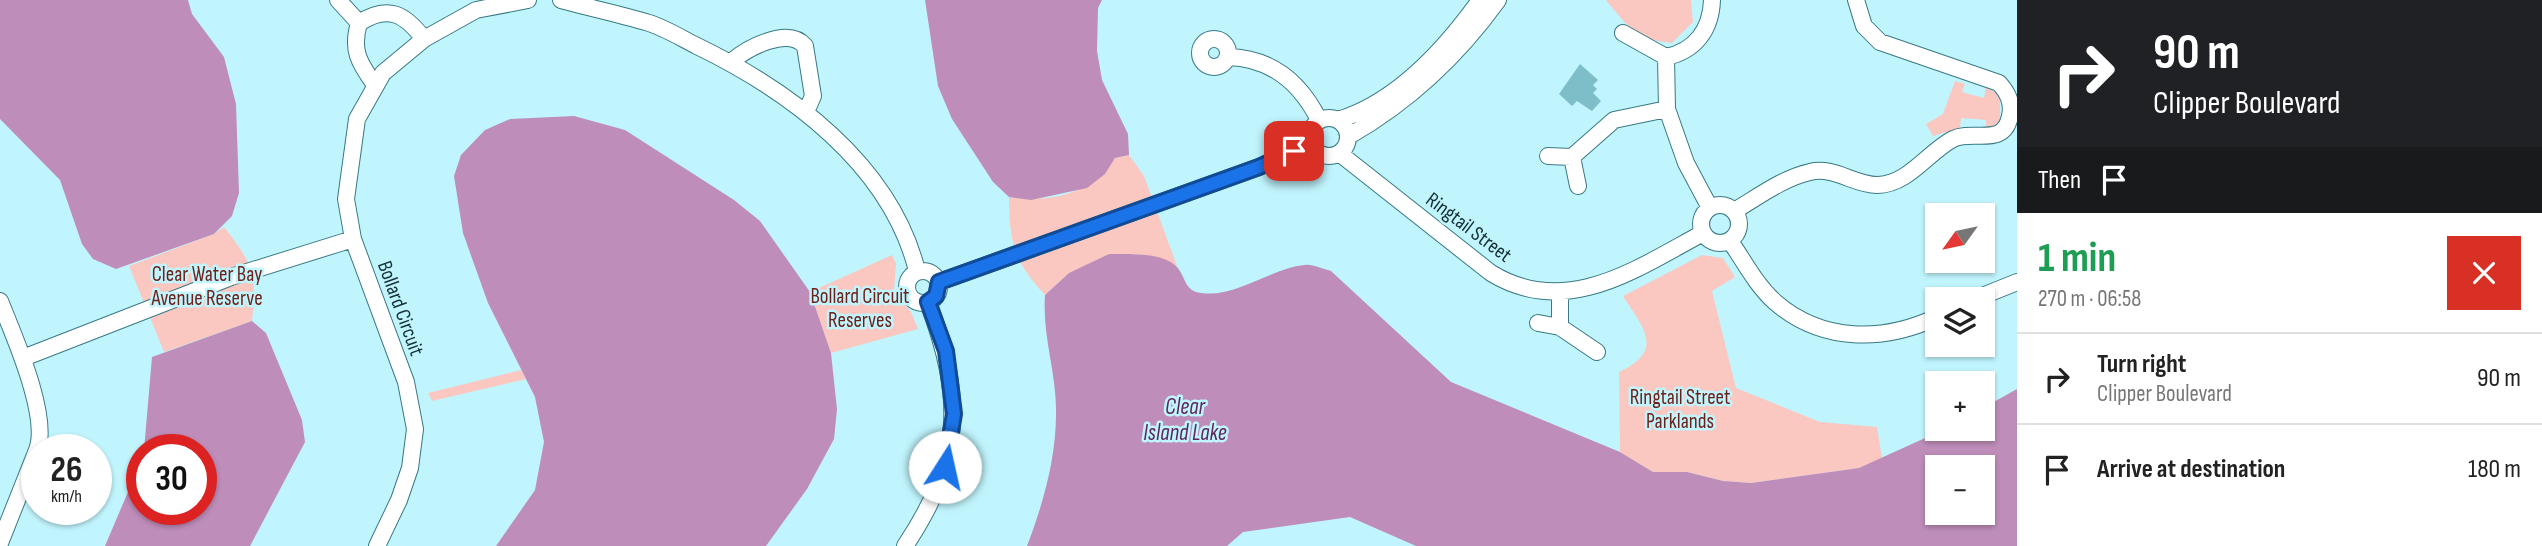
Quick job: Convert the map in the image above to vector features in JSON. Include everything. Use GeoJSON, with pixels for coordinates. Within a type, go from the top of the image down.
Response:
{"type":"FeatureCollection","features":[{"type":"Feature","properties":{"kind":"street"},"geometry":{"type":"LineString","coordinates":[[338,0],[359,23]]}},
{"type":"Feature","properties":{"kind":"street","name":"Bollard Circuit"},"geometry":{"type":"LineString","coordinates":[[377,546],[399,500],[410,468],[415,429],[406,382],[353,239],[346,199],[358,119],[376,85],[407,51],[424,39],[476,10],[528,0]]}},
{"type":"Feature","properties":{"kind":"street"},"geometry":{"type":"LineString","coordinates":[[561,0],[651,23],[731,62],[806,112],[855,157],[895,214],[916,271]]}},
{"type":"Feature","properties":{"kind":"street"},"geometry":{"type":"LineString","coordinates":[[1480,0],[1447,42],[1422,67],[1379,102],[1338,120],[1319,120],[1312,128],[1311,142],[1322,155],[1339,153],[1349,136],[1404,101],[1453,58],[1498,0]]}},
{"type":"Feature","properties":{"kind":"street"},"geometry":{"type":"LineString","coordinates":[[1623,33],[1666,57],[1683,53],[1700,37],[1711,15],[1712,0]]}},
{"type":"Feature","properties":{"kind":"street"},"geometry":{"type":"LineString","coordinates":[[1734,211],[1812,171],[1828,171],[1876,185],[1892,182],[1955,138],[1998,135],[2009,124],[2012,110],[2008,92],[1999,83],[1880,42],[1864,26],[1856,0]]}},
{"type":"Feature","properties":{"kind":"street"},"geometry":{"type":"LineString","coordinates":[[376,85],[356,60],[355,37],[359,23],[380,13],[394,15],[409,19],[424,39]]}},
{"type":"Feature","properties":{"kind":"street"},"geometry":{"type":"LineString","coordinates":[[731,62],[745,50],[791,36],[800,40],[805,46],[813,96],[806,112]]}},
{"type":"Feature","properties":{"kind":"street"},"geometry":{"type":"LineString","coordinates":[[1228,57],[1259,61],[1276,69],[1294,82],[1319,120]]}},
{"type":"Feature","properties":{"kind":"street"},"geometry":{"type":"LineString","coordinates":[[1666,57],[1667,109],[1686,163],[1710,208]]}},
{"type":"Feature","properties":{"kind":"street"},"geometry":{"type":"LineString","coordinates":[[1548,156],[1572,157],[1614,120],[1667,109]]}},
{"type":"Feature","properties":{"kind":"street"},"geometry":{"type":"LineString","coordinates":[[1338,120],[1349,136]]}},
{"type":"Feature","properties":{"kind":"street"},"geometry":{"type":"LineString","coordinates":[[939,282],[1259,167],[1311,142]]}},
{"type":"Feature","properties":{"kind":"street","name":"Ringtail Street"},"geometry":{"type":"LineString","coordinates":[[1339,153],[1502,279],[1517,286],[1560,293],[1593,288],[1617,279],[1703,233]]}},
{"type":"Feature","properties":{"kind":"street"},"geometry":{"type":"LineString","coordinates":[[1572,157],[1577,186]]}},
{"type":"Feature","properties":{"kind":"street"},"geometry":{"type":"LineString","coordinates":[[1722,205],[1734,211],[1739,227],[1730,241],[1712,242],[1703,233],[1702,216],[1710,208],[1722,205]]}},
{"type":"Feature","properties":{"kind":"street"},"geometry":{"type":"LineString","coordinates":[[23,358],[231,277],[353,239]]}},
{"type":"Feature","properties":{"kind":"street"},"geometry":{"type":"LineString","coordinates":[[1730,241],[1773,300],[1809,324],[1840,334],[1885,335],[1925,322]]}},
{"type":"Feature","properties":{"kind":"street"},"geometry":{"type":"LineString","coordinates":[[916,271],[933,273],[939,282],[936,296],[928,302],[914,300],[908,292],[909,278],[916,271]]}},
{"type":"Feature","properties":{"kind":"street"},"geometry":{"type":"LineString","coordinates":[[1995,291],[2017,282]]}},
{"type":"Feature","properties":{"kind":"street"},"geometry":{"type":"LineString","coordinates":[[1560,293],[1560,327]]}},
{"type":"Feature","properties":{"kind":"street"},"geometry":{"type":"LineString","coordinates":[[0,301],[23,358],[37,406],[39,434]]}},
{"type":"Feature","properties":{"kind":"street"},"geometry":{"type":"LineString","coordinates":[[905,546],[923,519],[945,467],[954,414],[946,351],[928,302]]}},
{"type":"Feature","properties":{"kind":"street"},"geometry":{"type":"LineString","coordinates":[[1538,323],[1560,327],[1597,352]]}},
{"type":"Feature","properties":{"kind":"street"},"geometry":{"type":"LineString","coordinates":[[0,543],[21,490]]}},
{"type":"Feature","properties":{"kind":"green space"},"geometry":{"type":"Polygon","coordinates":[[[1606,0],[1691,0],[1693,22],[1672,43],[1650,39],[1634,30],[1606,0]]]}},
{"type":"Feature","properties":{"kind":"green space"},"geometry":{"type":"Polygon","coordinates":[[[1955,81],[1965,84],[1962,92],[1984,98],[1986,87],[2000,95],[2000,119],[1994,129],[1986,130],[1986,120],[1961,118],[1960,128],[1933,136],[1926,124],[1943,114],[1955,81]]]}},
{"type":"Feature","properties":{"kind":"green space"},"geometry":{"type":"Polygon","coordinates":[[[1129,155],[1144,176],[1177,266],[1136,254],[1069,273],[1045,295],[1026,272],[1015,250],[1010,226],[1009,197],[1055,197],[1069,193],[1095,180],[1115,158],[1129,155]]]}},
{"type":"Feature","properties":{"kind":"green space","name":"Clear Water Bay Avenue Reserve"},"geometry":{"type":"Polygon","coordinates":[[[224,227],[251,270],[254,291],[252,321],[164,352],[129,266],[214,234],[224,227]]]}},
{"type":"Feature","properties":{"kind":"green space","name":"Bollard Circuit Reserves"},"geometry":{"type":"Polygon","coordinates":[[[892,255],[896,263],[894,291],[911,312],[918,329],[831,353],[810,292],[892,255]]]}},
{"type":"Feature","properties":{"kind":"green space","name":"Ringtail Street Parklands"},"geometry":{"type":"Polygon","coordinates":[[[1702,255],[1723,258],[1735,277],[1712,291],[1736,388],[1820,422],[1877,427],[1882,459],[1859,468],[1751,483],[1723,481],[1687,472],[1653,472],[1620,452],[1619,372],[1633,364],[1646,347],[1643,329],[1623,296],[1702,255]]]}},
{"type":"Feature","properties":{"kind":"green space"},"geometry":{"type":"Polygon","coordinates":[[[521,370],[526,379],[432,401],[428,393],[521,370]]]}},
{"type":"Feature","properties":{"kind":"water"},"geometry":{"type":"Polygon","coordinates":[[[0,0],[188,0],[192,14],[224,57],[236,104],[239,193],[232,216],[214,234],[116,269],[93,259],[82,244],[60,180],[0,119],[0,0]]]}},
{"type":"Feature","properties":{"kind":"water"},"geometry":{"type":"Polygon","coordinates":[[[925,0],[1102,0],[1098,8],[1097,51],[1102,80],[1128,134],[1129,155],[1115,158],[1105,174],[1087,188],[1031,200],[1009,197],[993,182],[952,119],[938,86],[925,0]]]}},
{"type":"Feature","properties":{"kind":"water"},"geometry":{"type":"Polygon","coordinates":[[[574,116],[625,130],[734,200],[760,221],[810,292],[831,353],[837,409],[834,439],[807,489],[766,546],[496,546],[535,490],[544,442],[535,397],[488,303],[463,233],[454,176],[461,155],[485,130],[510,119],[574,116]]]}},
{"type":"Feature","properties":{"kind":"water","name":"Clear Island Lake"},"geometry":{"type":"Polygon","coordinates":[[[1109,254],[1145,255],[1171,262],[1191,290],[1201,293],[1227,291],[1292,267],[1314,266],[1331,271],[1451,382],[1620,452],[1653,472],[1687,472],[1723,481],[1751,483],[1859,468],[1925,438],[1925,441],[1995,441],[1995,401],[2017,389],[2017,546],[1416,546],[1350,517],[1243,532],[1227,546],[1027,546],[1048,481],[1054,448],[1056,399],[1046,326],[1045,295],[1069,273],[1109,254]]]}},
{"type":"Feature","properties":{"kind":"water"},"geometry":{"type":"Polygon","coordinates":[[[252,321],[266,333],[302,420],[305,442],[250,546],[105,546],[126,497],[126,525],[217,525],[217,434],[145,434],[152,357],[252,321]]]}},
{"type":"Feature","properties":{"kind":"building"},"geometry":{"type":"Polygon","coordinates":[[[1580,64],[1598,80],[1593,85],[1597,89],[1593,93],[1601,101],[1592,111],[1577,101],[1572,106],[1559,94],[1580,64]]]}},
{"type":"Feature","properties":{"kind":"route"},"geometry":{"type":"LineString","coordinates":[[945,467],[954,414],[946,351],[928,302],[939,292],[939,282],[1259,167],[1294,151]]}}]}
